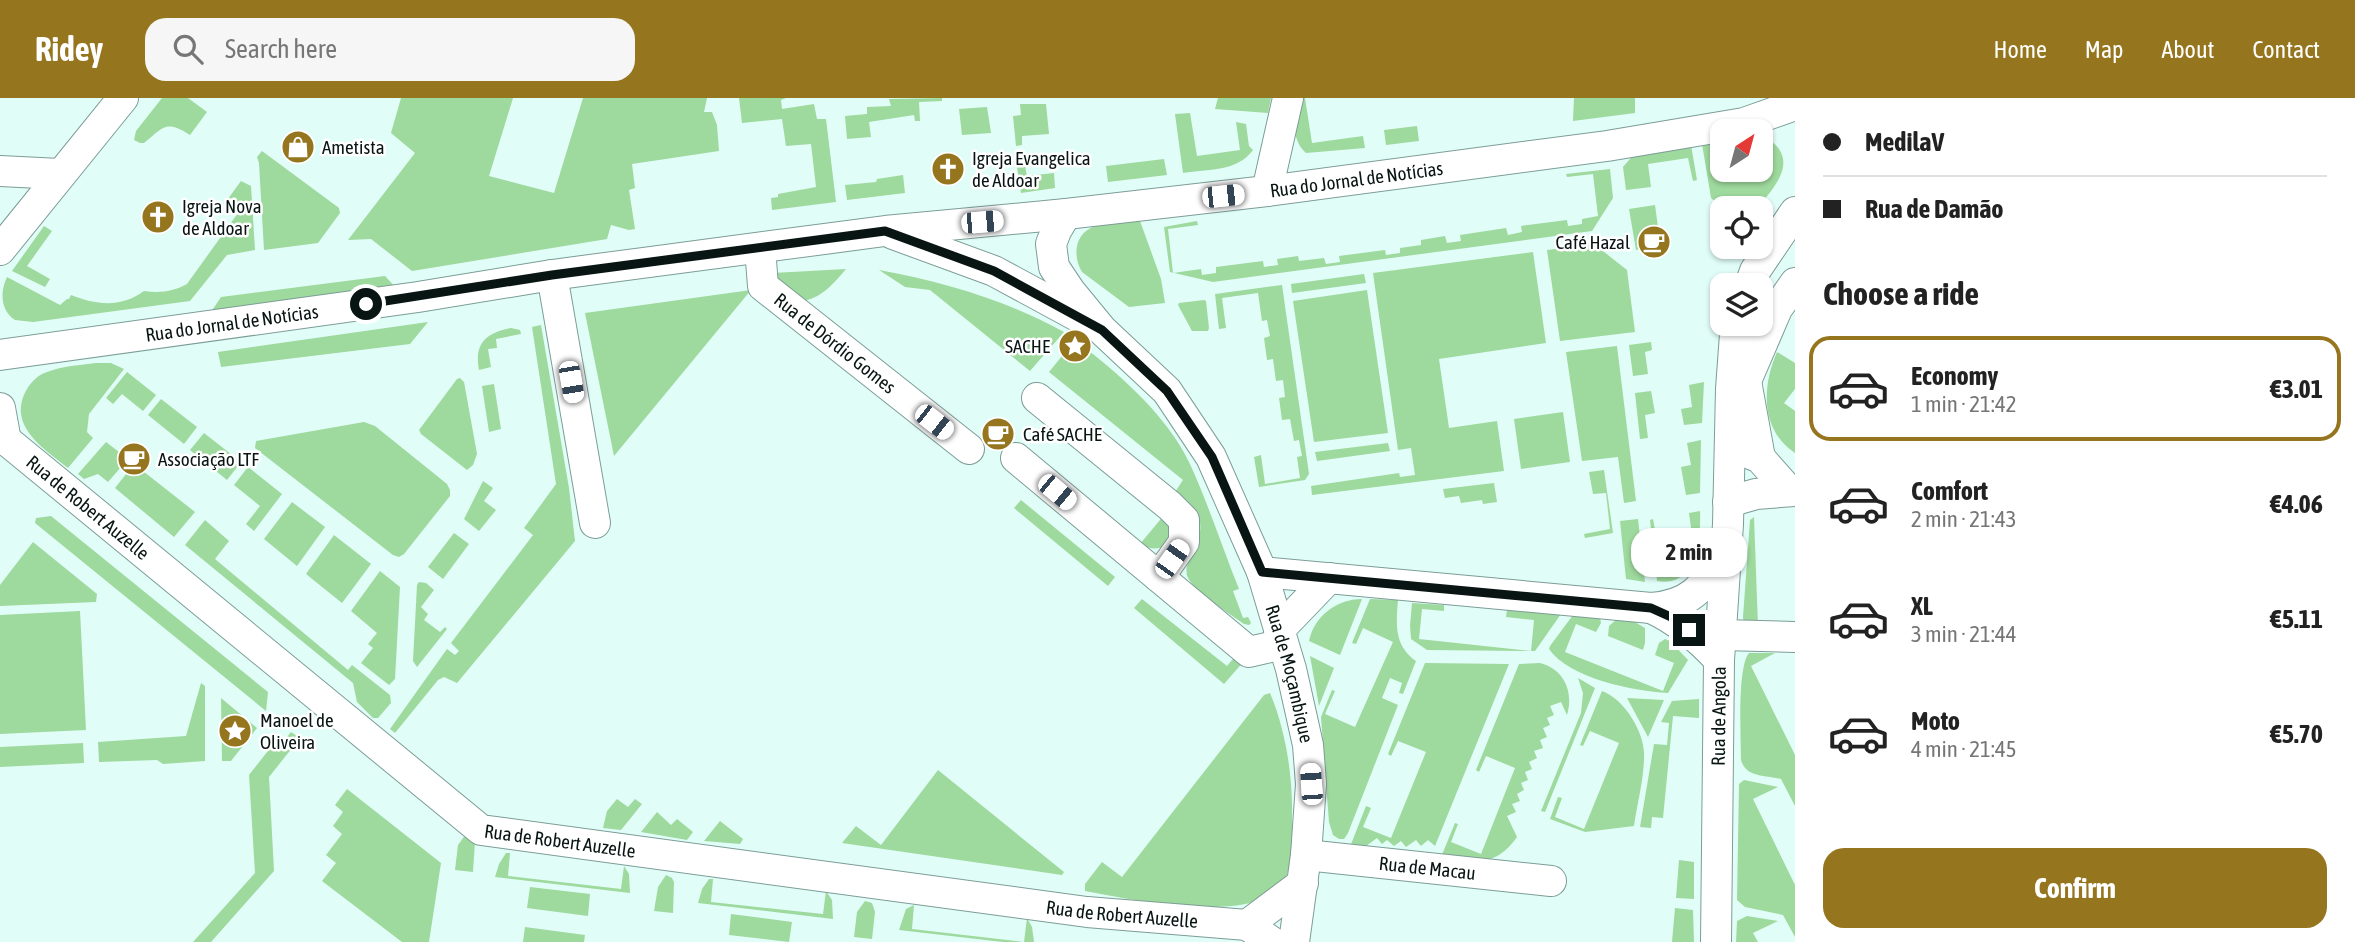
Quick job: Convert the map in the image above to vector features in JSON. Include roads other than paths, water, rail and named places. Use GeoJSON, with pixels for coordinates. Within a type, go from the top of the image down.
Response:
{"type":"FeatureCollection","features":[{"type":"Feature","properties":{"kind":"street"},"geometry":{"type":"LineString","coordinates":[[6,231],[60,174],[124,98]]}},
{"type":"Feature","properties":{"kind":"street"},"geometry":{"type":"LineString","coordinates":[[1267,191],[1288,98]]}},
{"type":"Feature","properties":{"kind":"street","name":"Rua do Jornal de Notícias"},"geometry":{"type":"LineString","coordinates":[[0,355],[418,297],[552,275],[885,231],[1267,191],[1631,142],[1744,123],[1794,110]]}},
{"type":"Feature","properties":{"kind":"street"},"geometry":{"type":"LineString","coordinates":[[0,171],[60,174]]}},
{"type":"Feature","properties":{"kind":"street"},"geometry":{"type":"LineString","coordinates":[[1754,273],[1795,212]]}},
{"type":"Feature","properties":{"kind":"street","name":"Rua de Moçambique"},"geometry":{"type":"LineString","coordinates":[[1066,214],[1051,244],[1054,267],[1102,330],[1167,391],[1212,457],[1262,572],[1308,745],[1311,784],[1304,869],[1294,942]]}},
{"type":"Feature","properties":{"kind":"street","name":"Rua de Moçambique"},"geometry":{"type":"LineString","coordinates":[[885,231],[994,271],[1102,330]]}},
{"type":"Feature","properties":{"kind":"street","name":"Rua de Dórdio Gomes"},"geometry":{"type":"LineString","coordinates":[[760,248],[763,286],[970,449]]}},
{"type":"Feature","properties":{"kind":"street"},"geometry":{"type":"LineString","coordinates":[[552,275],[595,523]]}},
{"type":"Feature","properties":{"kind":"street"},"geometry":{"type":"LineString","coordinates":[[1730,406],[1746,380],[1777,310],[1795,283]]}},
{"type":"Feature","properties":{"kind":"street","name":"Rua de Angola"},"geometry":{"type":"LineString","coordinates":[[1716,942],[1721,648],[1735,336]]}},
{"type":"Feature","properties":{"kind":"street"},"geometry":{"type":"LineString","coordinates":[[1746,380],[1760,458]]}},
{"type":"Feature","properties":{"kind":"street"},"geometry":{"type":"LineString","coordinates":[[1037,398],[1184,520],[1184,541],[1159,577]]}},
{"type":"Feature","properties":{"kind":"street","name":"Rua de Robert Auzelle"},"geometry":{"type":"LineString","coordinates":[[0,408],[3,438],[481,830],[1087,912],[1247,925],[1272,942]]}},
{"type":"Feature","properties":{"kind":"street"},"geometry":{"type":"LineString","coordinates":[[1729,447],[1760,458],[1792,491]]}},
{"type":"Feature","properties":{"kind":"street"},"geometry":{"type":"LineString","coordinates":[[1016,458],[1249,652],[1281,637],[1329,578]]}},
{"type":"Feature","properties":{"kind":"street"},"geometry":{"type":"LineString","coordinates":[[1728,502],[1756,494],[1792,491]]}},
{"type":"Feature","properties":{"kind":"street"},"geometry":{"type":"LineString","coordinates":[[1262,572],[1651,608],[1671,607],[1695,593],[1726,552]]}},
{"type":"Feature","properties":{"kind":"street"},"geometry":{"type":"LineString","coordinates":[[1651,608],[1671,617],[1721,648],[1795,638]]}},
{"type":"Feature","properties":{"kind":"street"},"geometry":{"type":"LineString","coordinates":[[1247,925],[1304,869]]}},
{"type":"Feature","properties":{"kind":"street","name":"Rua de Macau"},"geometry":{"type":"LineString","coordinates":[[1304,869],[1551,881]]}},
{"type":"Feature","properties":{"kind":"place","name":"Ametista"},"geometry":{"type":"Point","coordinates":[298,147]}},
{"type":"Feature","properties":{"kind":"place","name":"Igreja Evangelica de Aldoar"},"geometry":{"type":"Point","coordinates":[948,169]}},
{"type":"Feature","properties":{"kind":"place","name":"Igreja Nova de Aldoar"},"geometry":{"type":"Point","coordinates":[158,217]}},
{"type":"Feature","properties":{"kind":"place","name":"Café Hazal"},"geometry":{"type":"Point","coordinates":[1654,242]}},
{"type":"Feature","properties":{"kind":"place","name":"SACHE"},"geometry":{"type":"Point","coordinates":[1075,346]}},
{"type":"Feature","properties":{"kind":"place","name":"Café SACHE"},"geometry":{"type":"Point","coordinates":[998,434]}},
{"type":"Feature","properties":{"kind":"place","name":"Associação LTF"},"geometry":{"type":"Point","coordinates":[134,459]}},
{"type":"Feature","properties":{"kind":"place","name":"Manoel de Oliveira"},"geometry":{"type":"Point","coordinates":[235,731]}}]}
